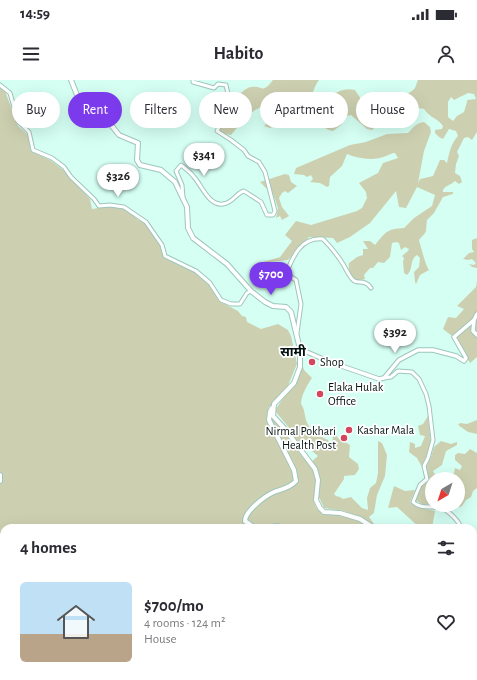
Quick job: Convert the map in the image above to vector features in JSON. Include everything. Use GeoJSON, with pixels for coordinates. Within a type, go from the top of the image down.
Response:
{"type":"FeatureCollection","features":[{"type":"Feature","properties":{"kind":"main road"},"geometry":{"type":"LineString","coordinates":[[71,80],[77,96],[104,116],[120,135],[138,143],[138,160],[140,165],[156,168],[166,173],[175,182],[187,207],[188,228],[190,233],[200,244],[227,264],[251,291],[268,304],[288,309],[293,318],[300,349],[300,367],[297,378],[270,412],[269,420],[294,470],[296,481],[289,487],[263,499],[246,515],[245,520],[249,524]]}},
{"type":"Feature","properties":{"kind":"main road"},"geometry":{"type":"LineString","coordinates":[[273,407],[273,416],[285,429],[315,469],[318,480],[316,500],[320,508],[324,512],[340,513],[360,519],[368,524]]}},
{"type":"Feature","properties":{"kind":"main road"},"geometry":{"type":"LineString","coordinates":[[0,476],[0,481]]}},
{"type":"Feature","properties":{"kind":"street"},"geometry":{"type":"LineString","coordinates":[[183,197],[182,185],[176,172],[181,165],[196,179],[208,197],[219,203],[228,202],[238,193],[244,191],[261,202],[267,215],[273,215],[275,212],[265,172],[259,162],[248,156],[244,150],[216,131],[221,123],[222,108],[228,94],[226,85],[218,84],[214,88],[194,82],[193,80]]}},
{"type":"Feature","properties":{"kind":"street"},"geometry":{"type":"LineString","coordinates":[[0,85],[10,93],[18,121],[29,132],[33,150],[52,158],[64,167],[71,177],[94,199],[99,206],[110,205],[124,207],[135,213],[146,222],[162,245],[165,256],[200,274],[210,283],[221,300],[231,304],[240,304],[251,291]]}},
{"type":"Feature","properties":{"kind":"street"},"geometry":{"type":"LineString","coordinates":[[296,336],[301,304],[296,280],[286,274],[292,258],[306,241],[315,238],[323,239],[343,263],[353,281],[362,281],[368,284],[371,288]]}},
{"type":"Feature","properties":{"kind":"street"},"geometry":{"type":"LineString","coordinates":[[477,314],[474,320],[473,332],[477,335]]}},
{"type":"Feature","properties":{"kind":"street"},"geometry":{"type":"LineString","coordinates":[[384,378],[399,360],[418,350],[433,350],[456,356],[464,362],[466,358],[454,336],[474,320]]}},
{"type":"Feature","properties":{"kind":"street"},"geometry":{"type":"LineString","coordinates":[[300,349],[348,369],[379,379],[391,377],[398,371],[412,372],[419,379],[426,394],[429,406],[433,440],[424,466],[427,479],[420,485],[414,502],[416,505],[427,508],[440,508],[459,524]]}},
{"type":"Feature","properties":{"kind":"green space"},"geometry":{"type":"Polygon","coordinates":[[[273,80],[319,80],[313,92],[260,92],[260,108],[252,113],[252,92],[242,92],[245,89],[255,87],[264,88],[273,80]]]}},
{"type":"Feature","properties":{"kind":"green space"},"geometry":{"type":"Polygon","coordinates":[[[418,80],[477,80],[477,132],[472,140],[468,137],[464,138],[457,152],[459,156],[455,173],[460,176],[462,182],[459,184],[455,181],[444,188],[443,192],[453,192],[453,194],[443,197],[434,213],[427,220],[426,231],[419,240],[429,270],[420,275],[416,284],[414,272],[419,267],[420,258],[417,255],[413,259],[409,273],[407,275],[404,273],[404,258],[402,256],[409,249],[405,247],[401,250],[399,243],[396,242],[392,243],[390,257],[384,263],[378,262],[373,268],[370,268],[364,275],[365,279],[356,281],[351,275],[349,268],[349,263],[357,257],[363,255],[363,249],[368,249],[363,241],[370,241],[375,245],[387,232],[393,229],[404,228],[414,218],[432,206],[435,195],[417,187],[406,208],[399,207],[396,191],[370,223],[350,237],[337,243],[333,238],[309,237],[288,260],[260,263],[280,257],[292,241],[285,235],[296,221],[311,225],[357,211],[362,208],[367,198],[366,192],[359,183],[378,173],[383,163],[398,158],[395,153],[382,158],[372,159],[347,154],[342,166],[330,177],[329,186],[327,187],[320,183],[310,182],[313,179],[311,175],[307,177],[304,175],[294,174],[296,168],[350,145],[366,142],[387,134],[408,133],[413,128],[419,128],[419,124],[424,122],[430,127],[431,132],[424,151],[418,183],[420,179],[433,176],[440,160],[444,160],[447,163],[452,145],[458,136],[456,131],[449,129],[443,139],[439,137],[435,133],[435,130],[442,129],[443,126],[424,109],[419,108],[419,92],[410,92],[418,80]],[[468,93],[454,100],[451,97],[448,102],[448,117],[453,121],[457,116],[464,112],[467,100],[476,99],[474,94],[468,93]]]}},
{"type":"Feature","properties":{"kind":"green space"},"geometry":{"type":"Polygon","coordinates":[[[0,86],[5,91],[12,110],[12,128],[20,128],[28,135],[31,151],[50,160],[62,169],[90,199],[92,209],[111,206],[127,209],[138,220],[145,222],[160,244],[164,258],[196,273],[210,285],[219,301],[238,311],[242,316],[246,317],[247,322],[261,329],[278,324],[288,330],[291,336],[297,364],[287,388],[268,408],[269,412],[286,433],[302,457],[309,464],[318,456],[307,447],[300,445],[297,442],[290,429],[275,411],[295,381],[300,368],[301,360],[304,370],[312,378],[301,401],[307,424],[321,437],[328,440],[331,447],[333,437],[328,430],[332,427],[338,438],[350,445],[349,457],[358,464],[359,469],[355,475],[344,476],[344,479],[334,494],[336,496],[343,499],[351,497],[362,508],[368,510],[367,498],[370,488],[376,483],[378,473],[378,441],[382,443],[387,455],[385,476],[377,495],[374,513],[369,517],[374,524],[370,524],[344,511],[324,508],[318,495],[315,495],[316,507],[319,510],[328,514],[344,515],[364,524],[0,524],[0,86]]]}},
{"type":"Feature","properties":{"kind":"green space"},"geometry":{"type":"Polygon","coordinates":[[[345,90],[355,90],[356,92],[356,119],[351,115],[348,116],[348,92],[339,92],[345,90]]]}},
{"type":"Feature","properties":{"kind":"green space"},"geometry":{"type":"Polygon","coordinates":[[[218,128],[237,128],[231,135],[225,134],[218,130],[218,128]]]}},
{"type":"Feature","properties":{"kind":"green space"},"geometry":{"type":"Polygon","coordinates":[[[325,128],[337,128],[333,131],[325,128]]]}},
{"type":"Feature","properties":{"kind":"green space"},"geometry":{"type":"Polygon","coordinates":[[[366,128],[374,128],[372,130],[366,128]]]}},
{"type":"Feature","properties":{"kind":"green space"},"geometry":{"type":"Polygon","coordinates":[[[285,174],[289,175],[291,182],[297,186],[288,193],[285,191],[282,193],[279,198],[282,207],[289,216],[282,220],[280,216],[276,218],[278,208],[272,191],[260,182],[285,174]]]}},
{"type":"Feature","properties":{"kind":"green space"},"geometry":{"type":"Polygon","coordinates":[[[477,238],[477,268],[472,267],[469,264],[474,265],[476,263],[472,259],[463,259],[469,253],[474,252],[472,249],[472,240],[477,238]]]}},
{"type":"Feature","properties":{"kind":"green space"},"geometry":{"type":"Polygon","coordinates":[[[477,281],[477,357],[470,363],[456,339],[443,329],[448,317],[456,318],[464,309],[457,306],[476,287],[477,281]]]}},
{"type":"Feature","properties":{"kind":"green space"},"geometry":{"type":"Polygon","coordinates":[[[428,416],[431,444],[423,469],[417,458],[409,452],[410,442],[415,444],[415,448],[421,446],[425,436],[420,435],[418,426],[423,424],[428,416]]]}},
{"type":"Feature","properties":{"kind":"green space"},"geometry":{"type":"Polygon","coordinates":[[[477,420],[477,434],[468,432],[458,425],[460,423],[467,424],[477,420]]]}},
{"type":"Feature","properties":{"kind":"green space"},"geometry":{"type":"Polygon","coordinates":[[[441,441],[451,444],[457,442],[457,445],[446,451],[442,465],[434,472],[428,472],[426,466],[434,447],[441,441]]]}},
{"type":"Feature","properties":{"kind":"green space"},"geometry":{"type":"Polygon","coordinates":[[[470,449],[477,453],[477,488],[473,491],[471,497],[465,502],[465,472],[454,472],[455,468],[460,470],[462,466],[455,460],[455,455],[458,453],[465,454],[470,449]]]}},
{"type":"Feature","properties":{"kind":"green space"},"geometry":{"type":"Polygon","coordinates":[[[425,484],[425,505],[423,505],[415,500],[422,486],[425,484]]]}},
{"type":"Feature","properties":{"kind":"green space"},"geometry":{"type":"Polygon","coordinates":[[[394,486],[405,491],[415,490],[410,502],[425,509],[425,512],[435,512],[433,524],[416,524],[397,507],[388,508],[394,486]]]}},
{"type":"Feature","properties":{"kind":"place","name":"Shop"},"geometry":{"type":"Point","coordinates":[312,362]}},
{"type":"Feature","properties":{"kind":"place","name":"Elaka Hulak Office"},"geometry":{"type":"Point","coordinates":[320,394]}},
{"type":"Feature","properties":{"kind":"place","name":"Kashar Mala"},"geometry":{"type":"Point","coordinates":[349,430]}},
{"type":"Feature","properties":{"kind":"place","name":"Nirmal Pokhari Health Post"},"geometry":{"type":"Point","coordinates":[344,438]}},
{"type":"Feature","properties":{"kind":"district","name":"सामी"},"geometry":{"type":"Point","coordinates":[293,351]}}]}
